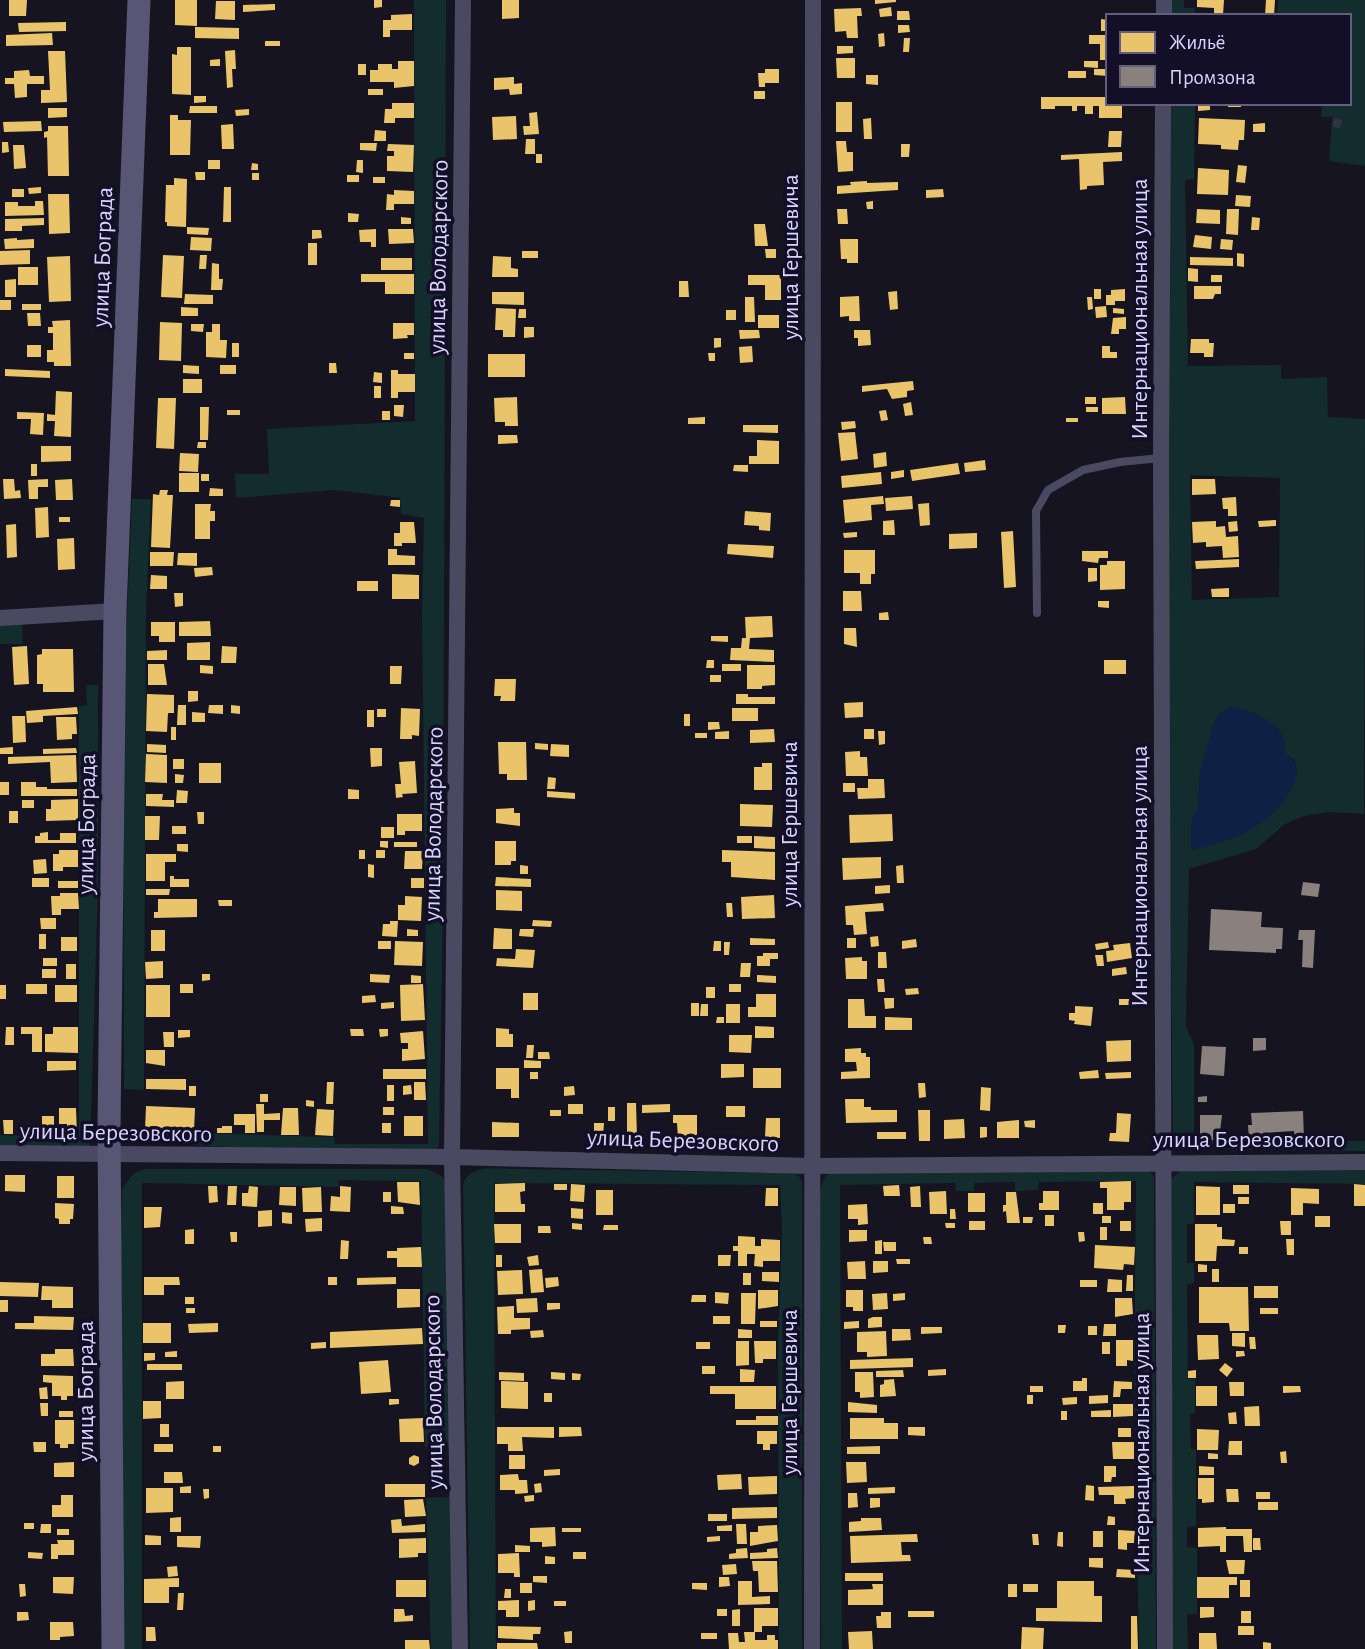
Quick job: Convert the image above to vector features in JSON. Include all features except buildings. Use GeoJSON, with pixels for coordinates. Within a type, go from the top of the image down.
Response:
{"type":"FeatureCollection","features":[{"type":"Feature","properties":{"kind":"street","name":"улица Бограда"},"geometry":{"type":"LineString","coordinates":[[113,1649],[110,1155],[115,611],[139,0]]}},
{"type":"Feature","properties":{"kind":"street","name":"улица Володарского"},"geometry":{"type":"LineString","coordinates":[[460,1649],[452,1157],[463,0]]}},
{"type":"Feature","properties":{"kind":"street","name":"улица Гершевича"},"geometry":{"type":"LineString","coordinates":[[812,1649],[813,0]]}},
{"type":"Feature","properties":{"kind":"street","name":"Интернациональная улица"},"geometry":{"type":"LineString","coordinates":[[1163,105],[1161,458],[1165,1649]]}},
{"type":"Feature","properties":{"kind":"street"},"geometry":{"type":"LineString","coordinates":[[0,618],[115,611]]}},
{"type":"Feature","properties":{"kind":"street","name":"улица Березовского"},"geometry":{"type":"LineString","coordinates":[[0,1153],[452,1157],[811,1166],[1365,1162]]}},
{"type":"Feature","properties":{"kind":"lane"},"geometry":{"type":"LineString","coordinates":[[1037,613],[1037,511],[1048,489],[1083,470],[1120,462],[1161,458]]}},
{"type":"Feature","properties":{"kind":"green space"},"geometry":{"type":"Polygon","coordinates":[[[414,0],[446,0],[443,914],[439,1145],[436,1151],[334,1153],[192,1145],[191,1133],[334,1137],[335,1144],[428,1144],[422,612],[424,518],[401,514],[400,498],[336,490],[236,498],[235,474],[269,474],[267,429],[415,421],[414,0]]]}},
{"type":"Feature","properties":{"kind":"green space"},"geometry":{"type":"Polygon","coordinates":[[[1165,0],[1184,0],[1184,8],[1195,8],[1195,14],[1165,14],[1165,0]]]}},
{"type":"Feature","properties":{"kind":"green space"},"geometry":{"type":"Polygon","coordinates":[[[1278,0],[1365,0],[1365,166],[1329,161],[1332,117],[1321,117],[1322,105],[1351,105],[1351,14],[1277,14],[1278,0]]]}},
{"type":"Feature","properties":{"kind":"green space"},"geometry":{"type":"Polygon","coordinates":[[[1162,105],[1195,105],[1194,179],[1185,180],[1188,366],[1281,365],[1281,379],[1327,377],[1328,417],[1365,419],[1364,814],[1329,812],[1304,816],[1285,824],[1256,849],[1189,869],[1186,1026],[1194,1045],[1194,1140],[1365,1141],[1365,1151],[1173,1149],[1162,105]],[[1190,475],[1192,600],[1279,597],[1280,478],[1190,475]],[[1284,739],[1207,752],[1200,772],[1198,808],[1191,823],[1192,850],[1296,761],[1285,754],[1284,739]]]}},
{"type":"Feature","properties":{"kind":"green space"},"geometry":{"type":"Polygon","coordinates":[[[132,499],[151,499],[146,611],[144,1090],[124,1089],[123,708],[132,499]]]}},
{"type":"Feature","properties":{"kind":"green space"},"geometry":{"type":"Polygon","coordinates":[[[22,623],[23,644],[0,644],[0,624],[22,623]]]}},
{"type":"Feature","properties":{"kind":"green space"},"geometry":{"type":"Polygon","coordinates":[[[86,685],[98,685],[98,888],[90,1149],[0,1146],[0,1135],[79,1138],[79,706],[87,705],[86,685]]]}},
{"type":"Feature","properties":{"kind":"green space"},"geometry":{"type":"Polygon","coordinates":[[[494,1168],[796,1174],[802,1180],[802,1649],[779,1649],[778,1339],[782,1233],[780,1185],[494,1183],[496,1649],[470,1649],[463,1184],[467,1177],[478,1170],[494,1168]]]}},
{"type":"Feature","properties":{"kind":"green space"},"geometry":{"type":"Polygon","coordinates":[[[145,1169],[427,1169],[443,1177],[446,1187],[452,1446],[425,1447],[421,1181],[338,1180],[339,1187],[142,1183],[142,1649],[121,1649],[119,1329],[122,1189],[134,1173],[145,1169]]]}},
{"type":"Feature","properties":{"kind":"green space"},"geometry":{"type":"Polygon","coordinates":[[[1183,1169],[1365,1169],[1365,1184],[1194,1182],[1194,1223],[1187,1224],[1187,1263],[1194,1263],[1194,1283],[1187,1284],[1188,1379],[1195,1379],[1195,1413],[1190,1414],[1191,1449],[1196,1450],[1196,1526],[1187,1527],[1187,1547],[1197,1548],[1197,1614],[1187,1614],[1188,1649],[1172,1649],[1173,1469],[1169,1186],[1171,1179],[1183,1169]]]}},
{"type":"Feature","properties":{"kind":"green space"},"geometry":{"type":"Polygon","coordinates":[[[1148,1170],[1154,1176],[1156,1649],[1139,1649],[1134,1396],[1136,1181],[1039,1182],[1038,1190],[1015,1191],[1015,1182],[974,1183],[974,1191],[956,1191],[955,1183],[840,1185],[842,1649],[821,1649],[819,1211],[820,1192],[825,1178],[829,1173],[1075,1172],[1148,1170]]]}},
{"type":"Feature","properties":{"kind":"green space"},"geometry":{"type":"Polygon","coordinates":[[[453,1497],[454,1649],[431,1649],[426,1498],[453,1497]]]}},
{"type":"Feature","properties":{"kind":"water"},"geometry":{"type":"Polygon","coordinates":[[[1231,707],[1260,716],[1274,725],[1284,739],[1285,754],[1296,765],[1295,780],[1288,795],[1267,819],[1238,836],[1191,850],[1191,823],[1198,808],[1200,772],[1213,725],[1219,713],[1231,707]]]}}]}
